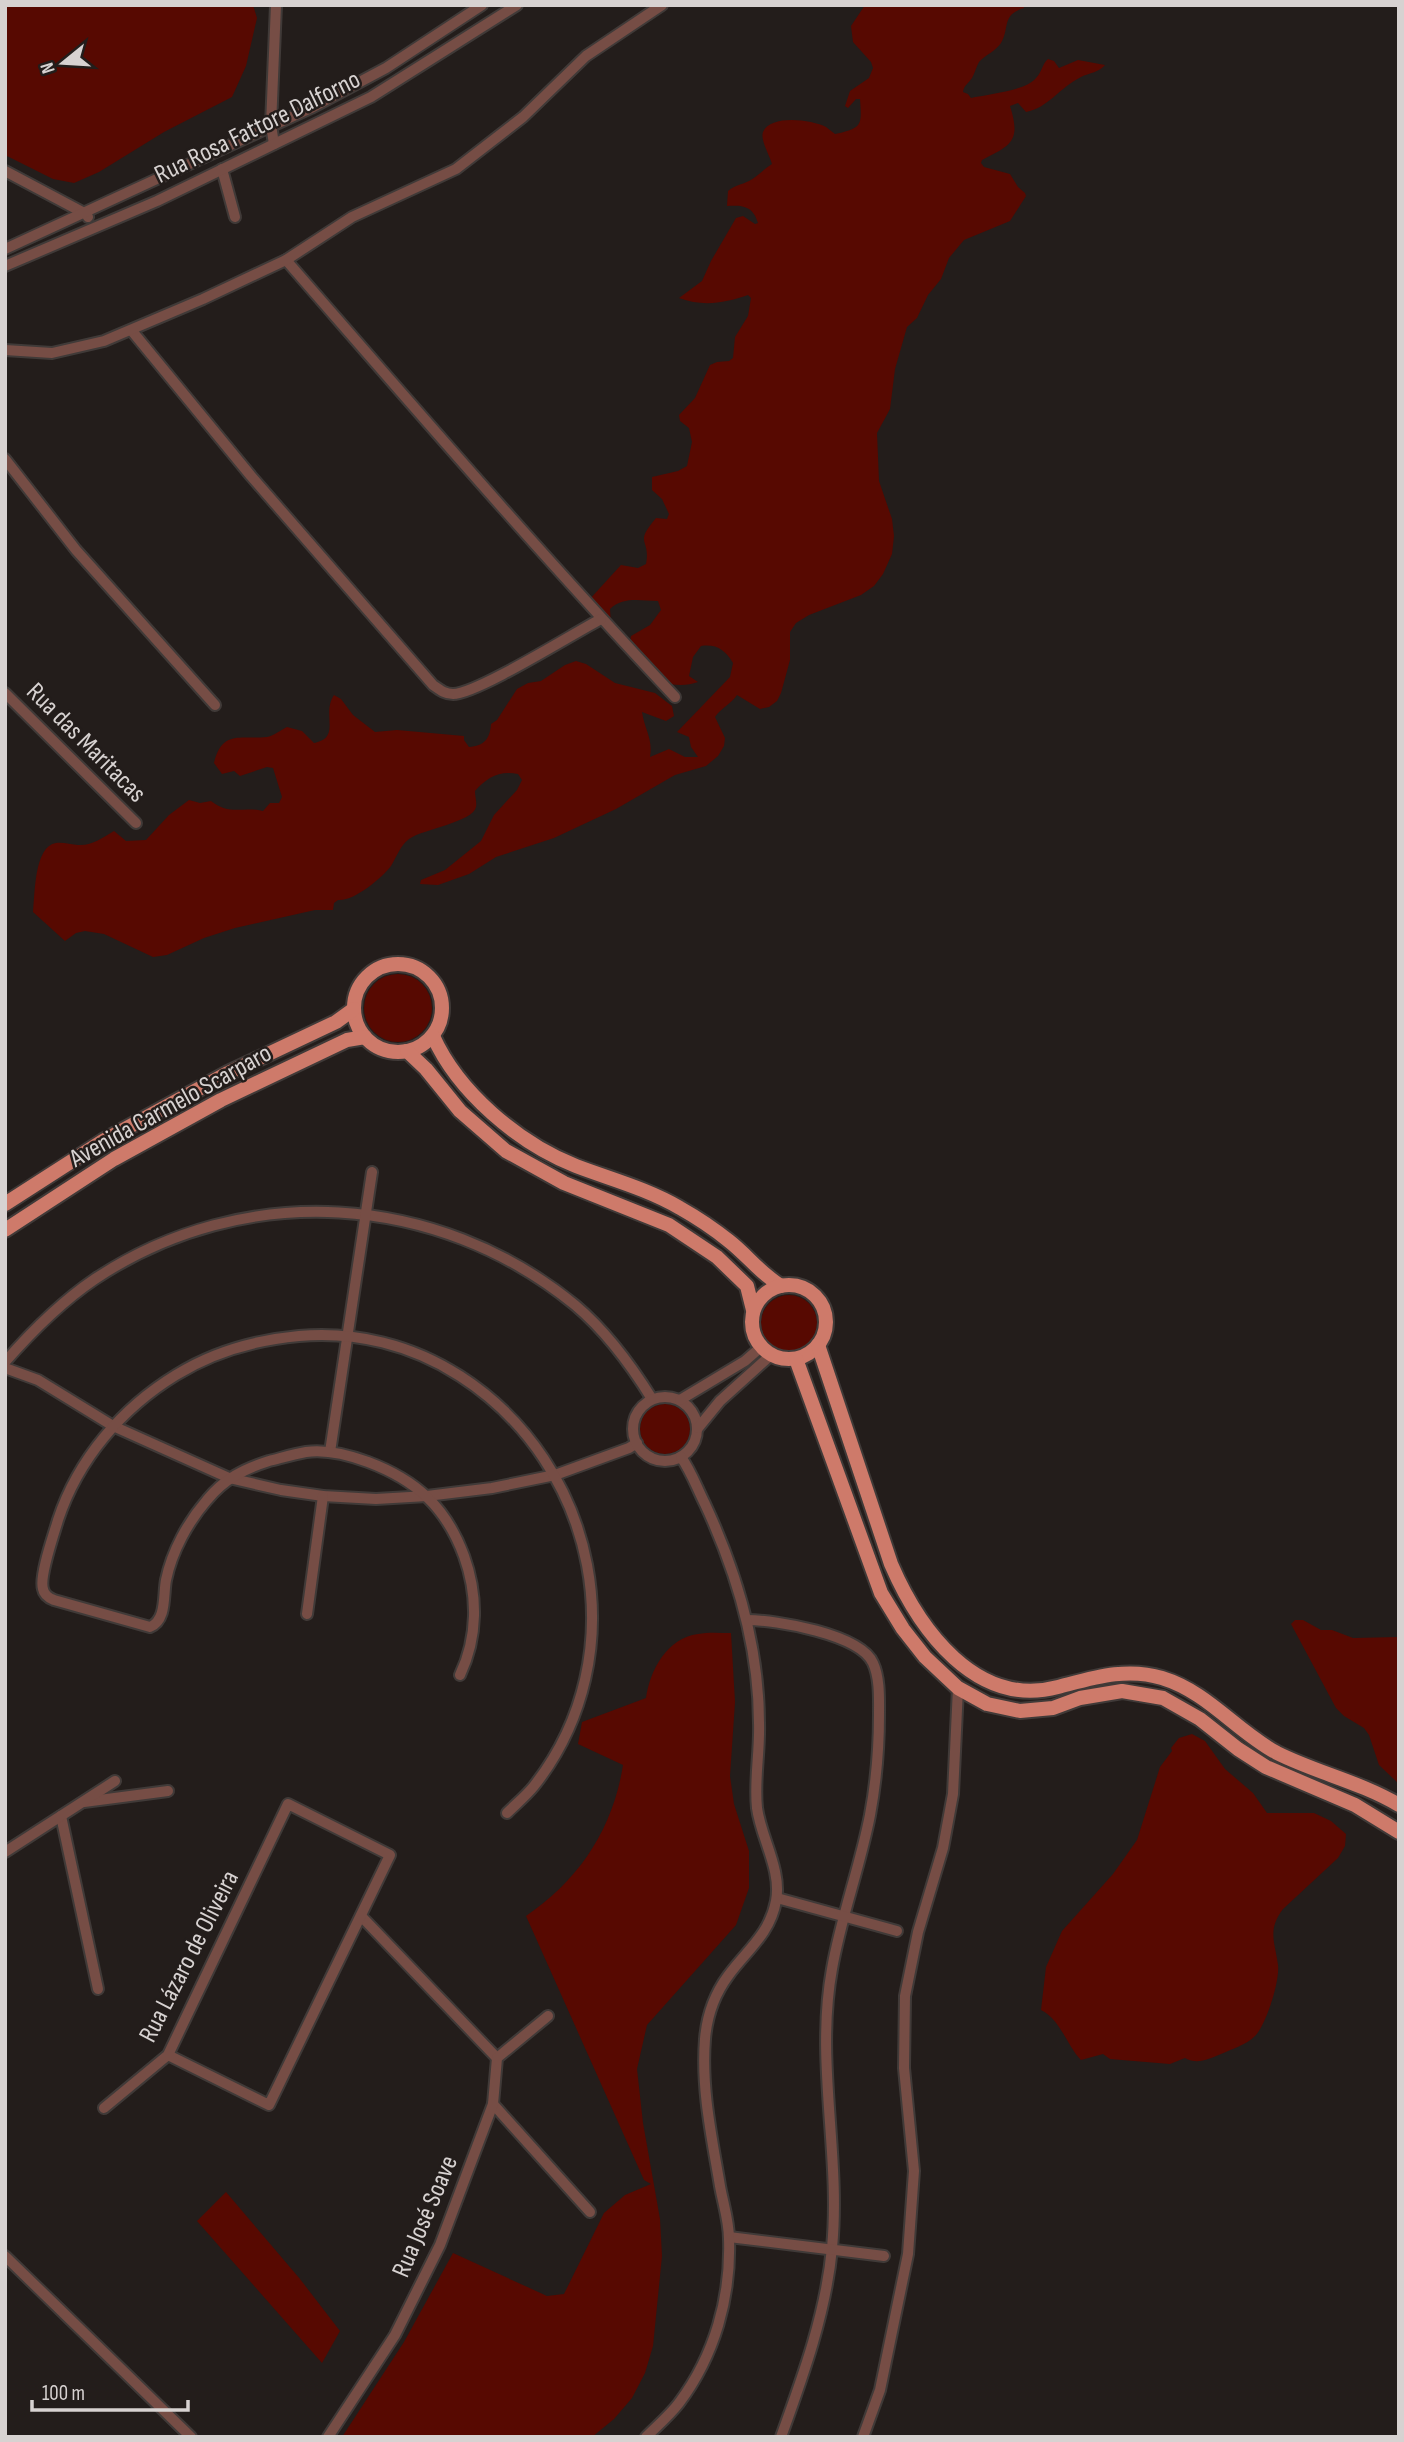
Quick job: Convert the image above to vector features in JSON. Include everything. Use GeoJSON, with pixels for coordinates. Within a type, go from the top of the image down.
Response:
{"type":"FeatureCollection","features":[{"type":"Feature","properties":{"kind":"main road"},"geometry":{"type":"LineString","coordinates":[[389,964],[405,964],[419,969],[431,978],[443,1007],[440,1022],[433,1035],[421,1046],[407,1051],[391,1052],[377,1047],[365,1037],[357,1024],[354,1009],[356,993],[360,986],[375,970],[389,964]]}},
{"type":"Feature","properties":{"kind":"main road","name":"Avenida Carmelo Scarparo"},"geometry":{"type":"LineString","coordinates":[[5,1204],[103,1141],[228,1073],[336,1022],[354,1009]]}},
{"type":"Feature","properties":{"kind":"main road"},"geometry":{"type":"LineString","coordinates":[[433,1035],[443,1058],[474,1097],[518,1135],[572,1164],[678,1207],[730,1241],[766,1277],[781,1286]]}},
{"type":"Feature","properties":{"kind":"main road","name":"Avenida Carmelo Scarparo"},"geometry":{"type":"LineString","coordinates":[[5,1230],[114,1159],[221,1100],[346,1040],[365,1037]]}},
{"type":"Feature","properties":{"kind":"main road"},"geometry":{"type":"LineString","coordinates":[[407,1051],[426,1069],[460,1111],[506,1151],[564,1183],[669,1225],[717,1257],[747,1286],[754,1310]]}},
{"type":"Feature","properties":{"kind":"main road"},"geometry":{"type":"LineString","coordinates":[[794,1285],[806,1290],[816,1298],[823,1309],[824,1334],[818,1345],[808,1354],[796,1359],[783,1359],[766,1351],[754,1336],[754,1310],[769,1290],[781,1286],[794,1285]]}},
{"type":"Feature","properties":{"kind":"main road"},"geometry":{"type":"LineString","coordinates":[[818,1345],[891,1564],[904,1595],[931,1635],[970,1670],[989,1682],[1023,1692],[1059,1687],[1100,1675],[1144,1674],[1163,1678],[1204,1699],[1244,1733],[1276,1752],[1311,1769],[1354,1782],[1399,1805]]}},
{"type":"Feature","properties":{"kind":"main road"},"geometry":{"type":"LineString","coordinates":[[796,1359],[881,1593],[918,1648],[958,1688],[987,1704],[1020,1711],[1053,1708],[1080,1698],[1122,1691],[1163,1698],[1200,1719],[1266,1767],[1356,1805],[1399,1832]]}},
{"type":"Feature","properties":{"kind":"street"},"geometry":{"type":"LineString","coordinates":[[274,144],[271,125],[276,5]]}},
{"type":"Feature","properties":{"kind":"street","name":"Rua Rosa Fattore Dalforno"},"geometry":{"type":"LineString","coordinates":[[5,250],[357,85],[418,48],[470,10],[482,5]]}},
{"type":"Feature","properties":{"kind":"street","name":"Rua Rosa Fattore Dalforno"},"geometry":{"type":"LineString","coordinates":[[5,266],[222,169],[371,97],[517,5]]}},
{"type":"Feature","properties":{"kind":"street"},"geometry":{"type":"LineString","coordinates":[[5,350],[52,353],[75,349],[132,331],[286,260],[352,217],[456,169],[523,117],[586,56],[662,5]]}},
{"type":"Feature","properties":{"kind":"street"},"geometry":{"type":"LineString","coordinates":[[222,169],[235,217]]}},
{"type":"Feature","properties":{"kind":"street"},"geometry":{"type":"LineString","coordinates":[[5,171],[86,214],[94,228]]}},
{"type":"Feature","properties":{"kind":"street"},"geometry":{"type":"LineString","coordinates":[[286,260],[460,460],[601,618],[675,696]]}},
{"type":"Feature","properties":{"kind":"street"},"geometry":{"type":"LineString","coordinates":[[132,331],[338,577],[442,692],[459,693],[479,685],[601,618]]}},
{"type":"Feature","properties":{"kind":"street"},"geometry":{"type":"LineString","coordinates":[[5,459],[76,550],[215,705]]}},
{"type":"Feature","properties":{"kind":"street","name":"Rua das Maritacas"},"geometry":{"type":"LineString","coordinates":[[5,693],[136,823]]}},
{"type":"Feature","properties":{"kind":"street"},"geometry":{"type":"LineString","coordinates":[[330,1452],[372,1172]]}},
{"type":"Feature","properties":{"kind":"street"},"geometry":{"type":"LineString","coordinates":[[5,1362],[27,1336],[59,1306],[95,1279],[136,1255],[178,1237],[218,1224],[261,1216],[302,1212],[366,1215],[439,1230],[472,1241],[538,1277],[603,1333],[637,1374],[652,1399]]}},
{"type":"Feature","properties":{"kind":"street"},"geometry":{"type":"LineString","coordinates":[[460,1675],[473,1637],[473,1594],[463,1553],[454,1534],[427,1496],[412,1482],[388,1469],[330,1452],[306,1452],[251,1467],[229,1478],[189,1524],[175,1552],[160,1618],[156,1625],[143,1626],[47,1596],[43,1581],[59,1516],[87,1460],[134,1404],[186,1368],[248,1344],[317,1334],[348,1335],[383,1342],[416,1353],[448,1367],[477,1386],[510,1415],[538,1447],[555,1475],[572,1509],[584,1544],[590,1580],[590,1654],[570,1724],[554,1756],[533,1787],[507,1813]]}},
{"type":"Feature","properties":{"kind":"street"},"geometry":{"type":"LineString","coordinates":[[680,1400],[766,1351]]}},
{"type":"Feature","properties":{"kind":"street"},"geometry":{"type":"LineString","coordinates":[[698,1428],[694,1415],[680,1400],[667,1396],[652,1399],[640,1408],[633,1429],[637,1443],[653,1458],[667,1461],[681,1457],[691,1448],[698,1428],[766,1351]]}},
{"type":"Feature","properties":{"kind":"street"},"geometry":{"type":"LineString","coordinates":[[5,1368],[38,1380],[113,1426],[229,1478],[323,1496],[376,1499],[492,1488],[555,1475],[637,1443]]}},
{"type":"Feature","properties":{"kind":"street"},"geometry":{"type":"LineString","coordinates":[[646,2437],[679,2403],[708,2356],[725,2304],[729,2237],[704,2078],[707,2017],[716,1995],[730,1973],[763,1932],[773,1914],[777,1898],[773,1863],[755,1792],[760,1725],[747,1620],[737,1584],[714,1525],[681,1457]]}},
{"type":"Feature","properties":{"kind":"street"},"geometry":{"type":"LineString","coordinates":[[307,1614],[323,1496]]}},
{"type":"Feature","properties":{"kind":"street"},"geometry":{"type":"LineString","coordinates":[[747,1620],[798,1626],[857,1646],[867,1654],[873,1664],[879,1698],[879,1739],[870,1814],[831,1971],[826,2040],[832,2135],[832,2248],[814,2340],[781,2437]]}},
{"type":"Feature","properties":{"kind":"street"},"geometry":{"type":"LineString","coordinates":[[863,2437],[880,2389],[908,2254],[914,2171],[904,2068],[905,1996],[918,1932],[943,1847],[953,1794],[958,1688]]}},
{"type":"Feature","properties":{"kind":"street"},"geometry":{"type":"LineString","coordinates":[[5,1852],[115,1781]]}},
{"type":"Feature","properties":{"kind":"street"},"geometry":{"type":"LineString","coordinates":[[81,1803],[168,1791]]}},
{"type":"Feature","properties":{"kind":"street","name":"Rua Lázaro de Oliveira"},"geometry":{"type":"LineString","coordinates":[[104,2108],[168,2056],[288,1804],[390,1855],[361,1916]]}},
{"type":"Feature","properties":{"kind":"street"},"geometry":{"type":"LineString","coordinates":[[61,1816],[98,1989]]}},
{"type":"Feature","properties":{"kind":"street"},"geometry":{"type":"LineString","coordinates":[[777,1898],[897,1931]]}},
{"type":"Feature","properties":{"kind":"street"},"geometry":{"type":"LineString","coordinates":[[168,2056],[269,2105],[361,1916],[497,2058],[548,2015]]}},
{"type":"Feature","properties":{"kind":"street","name":"Rua José Soave"},"geometry":{"type":"LineString","coordinates":[[328,2437],[395,2336],[440,2245],[493,2104],[497,2058]]}},
{"type":"Feature","properties":{"kind":"street"},"geometry":{"type":"LineString","coordinates":[[493,2104],[590,2211]]}},
{"type":"Feature","properties":{"kind":"street"},"geometry":{"type":"LineString","coordinates":[[729,2237],[884,2256]]}},
{"type":"Feature","properties":{"kind":"street"},"geometry":{"type":"LineString","coordinates":[[5,2256],[191,2437]]}},
{"type":"Feature","properties":{"kind":"shaded area"},"geometry":{"type":"Polygon","coordinates":[[[5,5],[253,5],[257,18],[246,66],[232,97],[164,132],[99,172],[74,183],[53,179],[5,155],[5,5]]]}},
{"type":"Feature","properties":{"kind":"shaded area"},"geometry":{"type":"Polygon","coordinates":[[[865,5],[1024,5],[1024,8],[1009,18],[1001,43],[979,62],[964,88],[963,92],[971,98],[1024,86],[1036,78],[1048,59],[1054,61],[1059,68],[1078,60],[1105,65],[1073,81],[1034,110],[1026,112],[1018,103],[1010,106],[1014,135],[1007,146],[982,160],[984,167],[1010,174],[1026,196],[1010,221],[964,240],[949,258],[941,279],[928,295],[917,318],[907,327],[895,369],[890,409],[877,433],[879,481],[892,519],[892,554],[874,586],[861,595],[809,615],[796,623],[790,632],[790,660],[777,701],[760,709],[737,695],[715,717],[725,738],[724,746],[718,756],[706,766],[675,775],[616,809],[554,838],[496,857],[469,874],[438,885],[420,884],[421,880],[445,870],[481,841],[494,815],[517,790],[522,780],[518,774],[500,774],[484,782],[475,791],[476,805],[473,812],[409,839],[381,877],[359,893],[338,900],[334,903],[333,910],[315,910],[235,928],[204,938],[167,955],[153,957],[104,934],[85,931],[76,933],[65,941],[33,912],[37,872],[43,853],[49,846],[56,843],[88,844],[114,831],[126,841],[146,840],[169,815],[189,800],[200,803],[211,801],[230,809],[263,811],[270,803],[279,803],[282,797],[273,768],[267,767],[240,776],[234,771],[222,774],[214,763],[218,752],[222,745],[234,738],[267,737],[287,727],[302,731],[314,743],[322,740],[329,731],[329,710],[334,695],[341,699],[353,715],[375,732],[397,730],[464,736],[469,747],[485,741],[491,724],[497,720],[517,689],[528,683],[541,681],[576,661],[586,664],[615,683],[655,693],[672,706],[674,716],[666,721],[642,712],[650,739],[650,757],[669,749],[685,757],[698,757],[691,747],[689,737],[677,732],[730,677],[733,663],[730,658],[716,647],[701,646],[693,657],[689,676],[698,682],[674,685],[662,682],[641,669],[630,649],[631,636],[650,625],[661,610],[658,601],[621,602],[610,609],[611,623],[588,601],[621,565],[638,568],[646,564],[645,533],[656,518],[667,519],[669,514],[662,499],[652,490],[652,477],[687,466],[692,442],[689,428],[680,421],[679,415],[695,398],[710,365],[733,358],[735,337],[748,316],[751,298],[748,295],[714,303],[679,298],[702,281],[736,218],[743,216],[755,224],[758,223],[747,208],[727,206],[728,191],[752,179],[772,164],[762,135],[767,126],[792,120],[811,122],[826,127],[835,134],[851,130],[858,124],[861,115],[860,99],[856,99],[848,108],[845,106],[850,91],[869,78],[873,68],[853,42],[851,26],[865,5]]]}},
{"type":"Feature","properties":{"kind":"shaded area"},"geometry":{"type":"Polygon","coordinates":[[[405,974],[426,989],[432,1001],[430,1021],[422,1032],[405,1042],[391,1042],[374,1032],[366,1021],[364,1001],[374,984],[385,976],[405,974]]]}},
{"type":"Feature","properties":{"kind":"shaded area"},"geometry":{"type":"Polygon","coordinates":[[[783,1295],[795,1295],[805,1299],[813,1307],[817,1323],[813,1339],[805,1347],[795,1351],[783,1351],[773,1347],[765,1339],[761,1329],[761,1317],[765,1307],[773,1299],[783,1295]]]}},
{"type":"Feature","properties":{"kind":"shaded area"},"geometry":{"type":"Polygon","coordinates":[[[665,1404],[683,1411],[690,1429],[683,1447],[665,1454],[647,1447],[640,1429],[647,1411],[665,1404]]]}},
{"type":"Feature","properties":{"kind":"shaded area"},"geometry":{"type":"Polygon","coordinates":[[[1295,1620],[1303,1620],[1321,1630],[1332,1630],[1353,1638],[1399,1637],[1399,1784],[1379,1765],[1364,1728],[1336,1708],[1291,1624],[1295,1620]]]}},
{"type":"Feature","properties":{"kind":"shaded area"},"geometry":{"type":"Polygon","coordinates":[[[731,1633],[735,1702],[730,1776],[734,1804],[749,1851],[749,1888],[736,1925],[647,2025],[637,2069],[643,2123],[660,2219],[662,2256],[653,2346],[645,2373],[632,2398],[614,2419],[592,2437],[342,2437],[404,2342],[453,2253],[547,2296],[564,2294],[604,2213],[625,2195],[651,2184],[644,2180],[526,1916],[562,1886],[591,1851],[611,1811],[618,1788],[623,1765],[578,1744],[582,1722],[646,1698],[656,1666],[677,1642],[698,1634],[731,1633]]]}},
{"type":"Feature","properties":{"kind":"shaded area"},"geometry":{"type":"Polygon","coordinates":[[[1192,1734],[1205,1741],[1225,1769],[1253,1793],[1267,1813],[1314,1813],[1331,1821],[1346,1834],[1345,1846],[1338,1858],[1278,1916],[1273,1936],[1278,1965],[1277,1981],[1264,2023],[1255,2036],[1239,2047],[1198,2061],[1185,2058],[1170,2064],[1110,2059],[1103,2054],[1081,2060],[1054,2020],[1041,2010],[1046,1967],[1062,1931],[1113,1874],[1137,1840],[1160,1767],[1172,1751],[1171,1748],[1179,1738],[1192,1734]]]}},
{"type":"Feature","properties":{"kind":"shaded area"},"geometry":{"type":"Polygon","coordinates":[[[226,2192],[340,2331],[322,2363],[197,2221],[226,2192]]]}}]}
